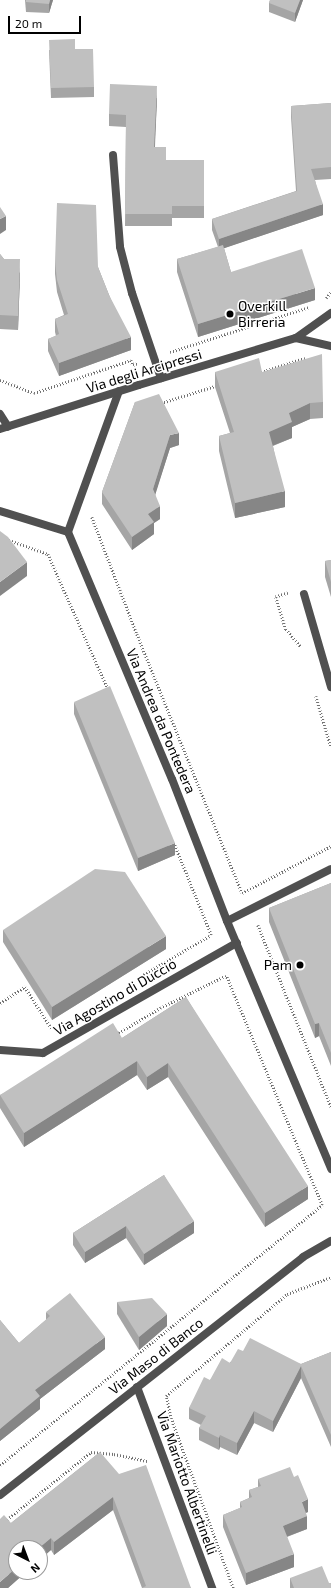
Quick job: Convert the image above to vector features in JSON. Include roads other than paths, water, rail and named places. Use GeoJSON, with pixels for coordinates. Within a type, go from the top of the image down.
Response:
{"type":"FeatureCollection","features":[{"type":"Feature","properties":{"kind":"street"},"geometry":{"type":"LineString","coordinates":[[113,154],[120,247],[132,293],[161,378]]}},
{"type":"Feature","properties":{"kind":"street","name":"Via degli Arcipressi"},"geometry":{"type":"LineString","coordinates":[[4,428],[161,378],[296,338],[331,313]]}},
{"type":"Feature","properties":{"kind":"street","name":"Via degli Arcipressi"},"geometry":{"type":"LineString","coordinates":[[296,338],[331,346]]}},
{"type":"Feature","properties":{"kind":"street"},"geometry":{"type":"LineString","coordinates":[[0,511],[68,532],[119,391]]}},
{"type":"Feature","properties":{"kind":"street"},"geometry":{"type":"LineString","coordinates":[[0,414],[4,428]]}},
{"type":"Feature","properties":{"kind":"street","name":"Via Andrea da Pontedera"},"geometry":{"type":"LineString","coordinates":[[68,532],[172,779],[227,921],[331,1169]]}},
{"type":"Feature","properties":{"kind":"street"},"geometry":{"type":"LineString","coordinates":[[304,594],[331,688]]}},
{"type":"Feature","properties":{"kind":"street"},"geometry":{"type":"LineString","coordinates":[[227,921],[331,869]]}},
{"type":"Feature","properties":{"kind":"street","name":"Via Agostino di Duccio"},"geometry":{"type":"LineString","coordinates":[[0,1050],[43,1053],[237,943]]}},
{"type":"Feature","properties":{"kind":"street","name":"Via Maso di Banco"},"geometry":{"type":"LineString","coordinates":[[0,1495],[303,1257],[331,1241]]}},
{"type":"Feature","properties":{"kind":"street","name":"Via Mariotto Albertinelli"},"geometry":{"type":"LineString","coordinates":[[137,1387],[212,1588]]}},
{"type":"Feature","properties":{"kind":"place","name":"Overkill Birreria"},"geometry":{"type":"Point","coordinates":[230,314]}},
{"type":"Feature","properties":{"kind":"place","name":"Pam"},"geometry":{"type":"Point","coordinates":[300,965]}}]}
